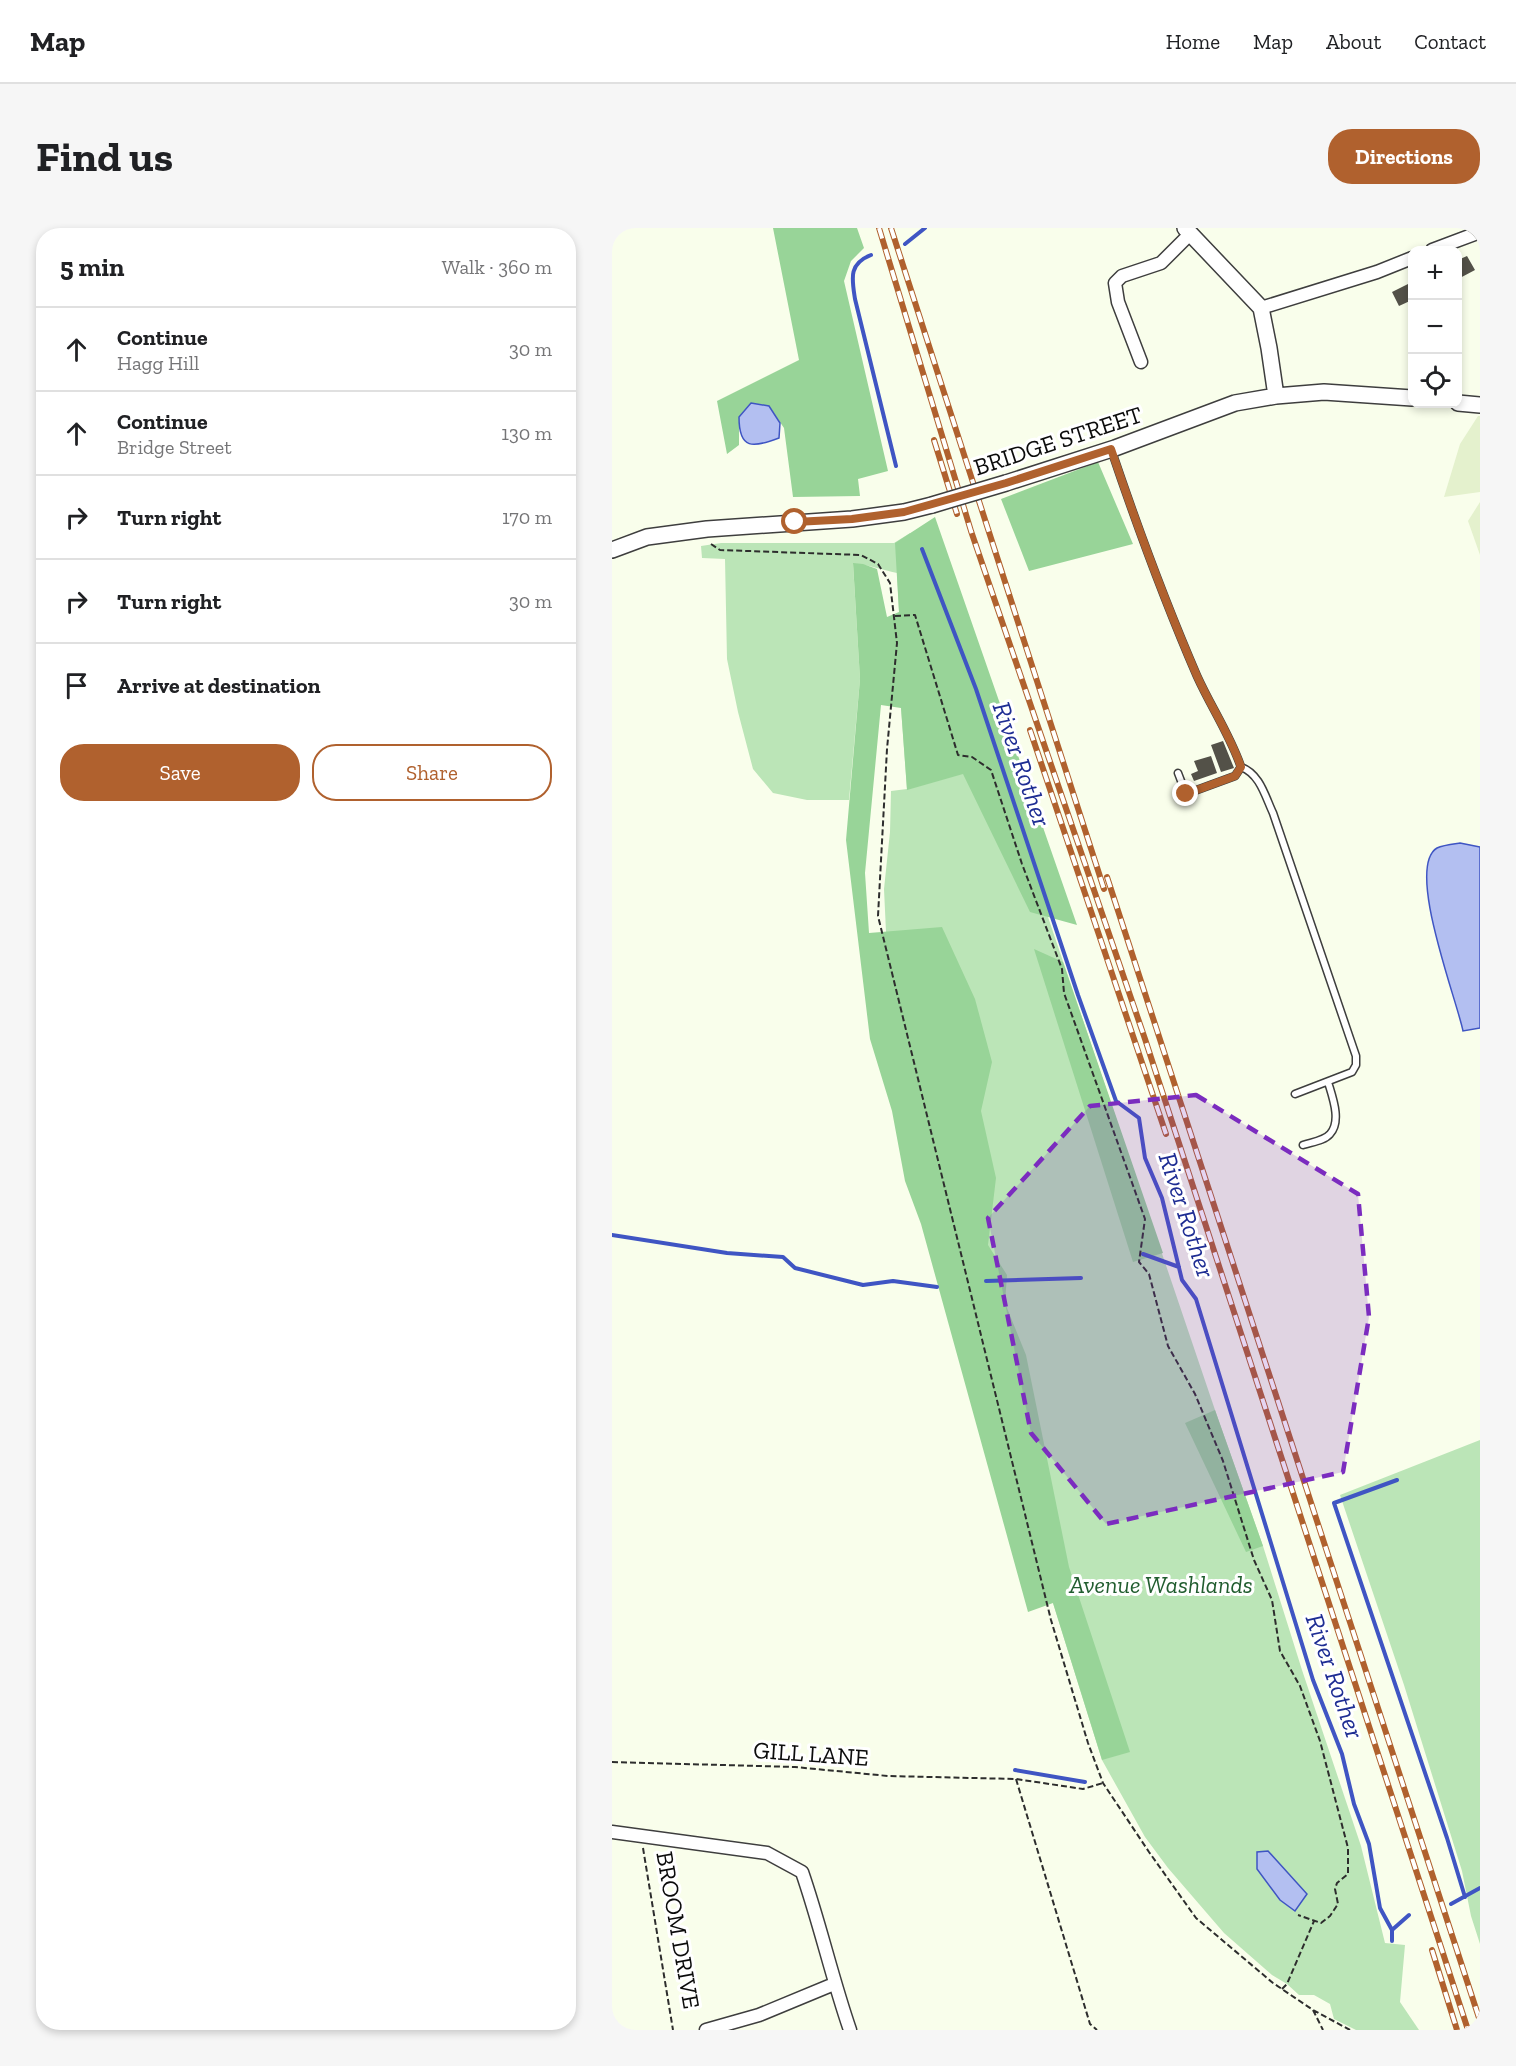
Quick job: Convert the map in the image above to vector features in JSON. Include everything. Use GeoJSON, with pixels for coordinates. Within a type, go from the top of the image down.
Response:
{"type":"FeatureCollection","features":[{"type":"Feature","properties":{"kind":"street"},"geometry":{"type":"LineString","coordinates":[[1141,362],[1118,302],[1114,283],[1122,276],[1161,263],[1188,231],[1261,308],[1276,396]]}},
{"type":"Feature","properties":{"kind":"street"},"geometry":{"type":"LineString","coordinates":[[1443,246],[1480,232]]}},
{"type":"Feature","properties":{"kind":"street"},"geometry":{"type":"LineString","coordinates":[[1261,308],[1377,272],[1408,260]]}},
{"type":"Feature","properties":{"kind":"street","name":"BRIDGE STREET"},"geometry":{"type":"LineString","coordinates":[[612,550],[647,537],[852,519],[904,512],[1006,483],[1111,449],[1235,403],[1276,396],[1324,393],[1408,399]]}},
{"type":"Feature","properties":{"kind":"street"},"geometry":{"type":"LineString","coordinates":[[1462,403],[1480,405]]}},
{"type":"Feature","properties":{"kind":"street"},"geometry":{"type":"LineString","coordinates":[[612,1832],[767,1853],[802,1872],[820,1924],[834,1984],[850,2030]]}},
{"type":"Feature","properties":{"kind":"street","name":"BROOM DRIVE"},"geometry":{"type":"LineString","coordinates":[[706,2030],[759,2015],[834,1984]]}},
{"type":"Feature","properties":{"kind":"lane"},"geometry":{"type":"LineString","coordinates":[[1111,449],[1132,512],[1198,679],[1234,747],[1241,767]]}},
{"type":"Feature","properties":{"kind":"lane"},"geometry":{"type":"LineString","coordinates":[[1178,773],[1186,794],[1235,776],[1241,767]]}},
{"type":"Feature","properties":{"kind":"lane"},"geometry":{"type":"LineString","coordinates":[[1241,767],[1250,770],[1258,780],[1272,813],[1356,1056],[1356,1065],[1352,1072],[1295,1094]]}},
{"type":"Feature","properties":{"kind":"lane"},"geometry":{"type":"LineString","coordinates":[[1303,1145],[1323,1139],[1334,1128],[1335,1107],[1328,1082]]}},
{"type":"Feature","properties":{"kind":"path"},"geometry":{"type":"LineString","coordinates":[[707,530],[711,545],[720,550],[861,555],[878,564],[890,583],[897,643],[887,749],[878,916],[1051,1620],[1088,1743],[1103,1783],[1196,1918],[1282,1989],[1313,2010],[1350,2030]]}},
{"type":"Feature","properties":{"kind":"path"},"geometry":{"type":"LineString","coordinates":[[894,616],[915,615],[958,755],[972,757],[991,770],[1022,864],[1062,969],[1064,993],[1145,1220],[1139,1262],[1149,1274],[1168,1347],[1195,1394],[1223,1461],[1254,1560],[1272,1600],[1280,1651],[1300,1686],[1320,1741],[1348,1848],[1348,1874],[1337,1883],[1335,1888],[1338,1904],[1330,1916],[1321,1923],[1298,1915]]}},
{"type":"Feature","properties":{"kind":"path","name":"GILL LANE"},"geometry":{"type":"LineString","coordinates":[[612,1762],[795,1767],[888,1776],[1016,1779],[1083,1789],[1103,1783]]}},
{"type":"Feature","properties":{"kind":"path"},"geometry":{"type":"LineString","coordinates":[[1016,1779],[1090,2024],[1097,2030]]}},
{"type":"Feature","properties":{"kind":"path","name":"BROOM DRIVE"},"geometry":{"type":"LineString","coordinates":[[641,1836],[674,2030]]}},
{"type":"Feature","properties":{"kind":"path"},"geometry":{"type":"LineString","coordinates":[[1282,1989],[1287,1983],[1314,1921]]}},
{"type":"Feature","properties":{"kind":"path"},"geometry":{"type":"LineString","coordinates":[[1313,2010],[1323,2030]]}},
{"type":"Feature","properties":{"kind":"highlighted area"},"geometry":{"type":"Polygon","coordinates":[[[1196,1095],[1358,1194],[1369,1317],[1343,1472],[1106,1524],[1031,1433],[988,1218],[1090,1106],[1196,1095]]]}},
{"type":"Feature","properties":{"kind":"green space"},"geometry":{"type":"Polygon","coordinates":[[[773,228],[857,228],[864,248],[851,261],[844,281],[888,471],[858,479],[860,496],[793,497],[784,428],[769,406],[751,403],[739,417],[739,445],[727,454],[717,401],[799,360],[773,228]]]}},
{"type":"Feature","properties":{"kind":"green space"},"geometry":{"type":"Polygon","coordinates":[[[1480,416],[1480,492],[1444,497],[1460,444],[1480,416]]]}},
{"type":"Feature","properties":{"kind":"green space"},"geometry":{"type":"Polygon","coordinates":[[[1098,462],[1133,544],[1029,571],[1001,499],[1098,462]]]}},
{"type":"Feature","properties":{"kind":"green space"},"geometry":{"type":"Polygon","coordinates":[[[1480,502],[1480,555],[1468,521],[1480,502]]]}},
{"type":"Feature","properties":{"kind":"green space"},"geometry":{"type":"Polygon","coordinates":[[[935,517],[1077,925],[1030,912],[963,774],[907,790],[901,708],[881,705],[865,873],[869,933],[942,927],[975,999],[992,1062],[981,1111],[996,1178],[988,1245],[1007,1275],[1005,1303],[1026,1355],[1069,1567],[1130,1752],[1102,1760],[1053,1603],[1028,1612],[921,1224],[905,1181],[892,1111],[870,1039],[846,840],[860,679],[853,563],[877,569],[887,617],[899,612],[895,543],[935,517]]]}},
{"type":"Feature","properties":{"kind":"green space","name":"Avenue Washlands"},"geometry":{"type":"Polygon","coordinates":[[[910,533],[1033,883],[1048,917],[1263,1546],[1361,1846],[1385,1943],[1405,1945],[1400,2002],[1419,2030],[1356,2030],[1334,2019],[1330,2004],[1314,1995],[1299,1995],[1272,1975],[1224,1933],[1168,1868],[1145,1837],[1102,1760],[1053,1603],[886,932],[884,889],[890,832],[891,791],[907,789],[901,707],[897,573],[853,564],[860,679],[849,800],[807,800],[773,793],[753,769],[727,659],[725,559],[702,558],[701,546],[721,543],[894,543],[910,533]]]}},
{"type":"Feature","properties":{"kind":"green space"},"geometry":{"type":"Polygon","coordinates":[[[1034,949],[1063,962],[1163,1253],[1133,1262],[1034,949]]]}},
{"type":"Feature","properties":{"kind":"green space"},"geometry":{"type":"Polygon","coordinates":[[[1215,1410],[1263,1546],[1246,1552],[1185,1423],[1215,1410]]]}},
{"type":"Feature","properties":{"kind":"green space"},"geometry":{"type":"Polygon","coordinates":[[[1480,1440],[1480,1944],[1471,1916],[1462,1871],[1404,1685],[1340,1495],[1480,1440]]]}},
{"type":"Feature","properties":{"kind":"water"},"geometry":{"type":"Polygon","coordinates":[[[751,403],[769,406],[780,423],[779,438],[762,444],[749,444],[745,441],[739,417],[751,403]]]}},
{"type":"Feature","properties":{"kind":"water"},"geometry":{"type":"Polygon","coordinates":[[[1460,843],[1480,847],[1480,1028],[1463,1031],[1436,935],[1427,880],[1429,860],[1437,848],[1460,843]]]}},
{"type":"Feature","properties":{"kind":"water"},"geometry":{"type":"Polygon","coordinates":[[[1268,1851],[1307,1894],[1295,1911],[1280,1900],[1257,1869],[1257,1852],[1268,1851]]]}},
{"type":"Feature","properties":{"kind":"building"},"geometry":{"type":"Polygon","coordinates":[[[1467,256],[1475,270],[1462,277],[1462,258],[1467,256]]]}},
{"type":"Feature","properties":{"kind":"building"},"geometry":{"type":"Polygon","coordinates":[[[1408,284],[1408,302],[1399,306],[1392,292],[1408,284]]]}},
{"type":"Feature","properties":{"kind":"building"},"geometry":{"type":"Polygon","coordinates":[[[1223,741],[1234,768],[1221,772],[1211,745],[1223,741]]]}},
{"type":"Feature","properties":{"kind":"building"},"geometry":{"type":"Polygon","coordinates":[[[1211,756],[1217,773],[1194,781],[1191,774],[1198,771],[1194,761],[1211,756]]]}},
{"type":"Feature","properties":{"kind":"waterway","name":"River Rother"},"geometry":{"type":"LineString","coordinates":[[905,244],[925,228]]}},
{"type":"Feature","properties":{"kind":"waterway","name":"River Rother"},"geometry":{"type":"LineString","coordinates":[[871,255],[858,263],[853,273],[853,285],[896,466]]}},
{"type":"Feature","properties":{"kind":"waterway","name":"River Rother"},"geometry":{"type":"LineString","coordinates":[[922,549],[976,689],[1078,995],[1116,1101],[1139,1118],[1145,1158],[1162,1198],[1182,1280],[1196,1299],[1313,1680],[1342,1754],[1354,1804],[1369,1844],[1380,1908],[1392,1930],[1392,1941]]}},
{"type":"Feature","properties":{"kind":"waterway"},"geometry":{"type":"LineString","coordinates":[[612,1235],[727,1253],[783,1257],[795,1268],[863,1285],[893,1281],[937,1287]]}},
{"type":"Feature","properties":{"kind":"waterway"},"geometry":{"type":"LineString","coordinates":[[1143,1254],[1179,1267]]}},
{"type":"Feature","properties":{"kind":"waterway"},"geometry":{"type":"LineString","coordinates":[[986,1281],[1081,1278]]}},
{"type":"Feature","properties":{"kind":"waterway"},"geometry":{"type":"LineString","coordinates":[[1397,1480],[1334,1503],[1465,1897]]}},
{"type":"Feature","properties":{"kind":"waterway"},"geometry":{"type":"LineString","coordinates":[[1015,1770],[1085,1782]]}},
{"type":"Feature","properties":{"kind":"waterway"},"geometry":{"type":"LineString","coordinates":[[1451,1904],[1480,1888]]}},
{"type":"Feature","properties":{"kind":"waterway"},"geometry":{"type":"LineString","coordinates":[[1392,1930],[1409,1915]]}},
{"type":"Feature","properties":{"kind":"railway"},"geometry":{"type":"LineString","coordinates":[[879,228],[971,531],[1145,1039],[1468,2030]]}},
{"type":"Feature","properties":{"kind":"railway"},"geometry":{"type":"LineString","coordinates":[[891,228],[1104,889]]}},
{"type":"Feature","properties":{"kind":"railway"},"geometry":{"type":"LineString","coordinates":[[934,440],[957,514]]}},
{"type":"Feature","properties":{"kind":"railway"},"geometry":{"type":"LineString","coordinates":[[1030,730],[1166,1134]]}},
{"type":"Feature","properties":{"kind":"railway"},"geometry":{"type":"LineString","coordinates":[[1107,877],[1480,2021]]}},
{"type":"Feature","properties":{"kind":"railway"},"geometry":{"type":"LineString","coordinates":[[1432,1950],[1457,2030]]}},
{"type":"Feature","properties":{"kind":"route"},"geometry":{"type":"LineString","coordinates":[[795,522],[852,519],[904,512],[1006,483],[1111,449],[1132,512],[1198,679],[1234,747],[1241,767],[1235,776],[1186,794]]}}]}
